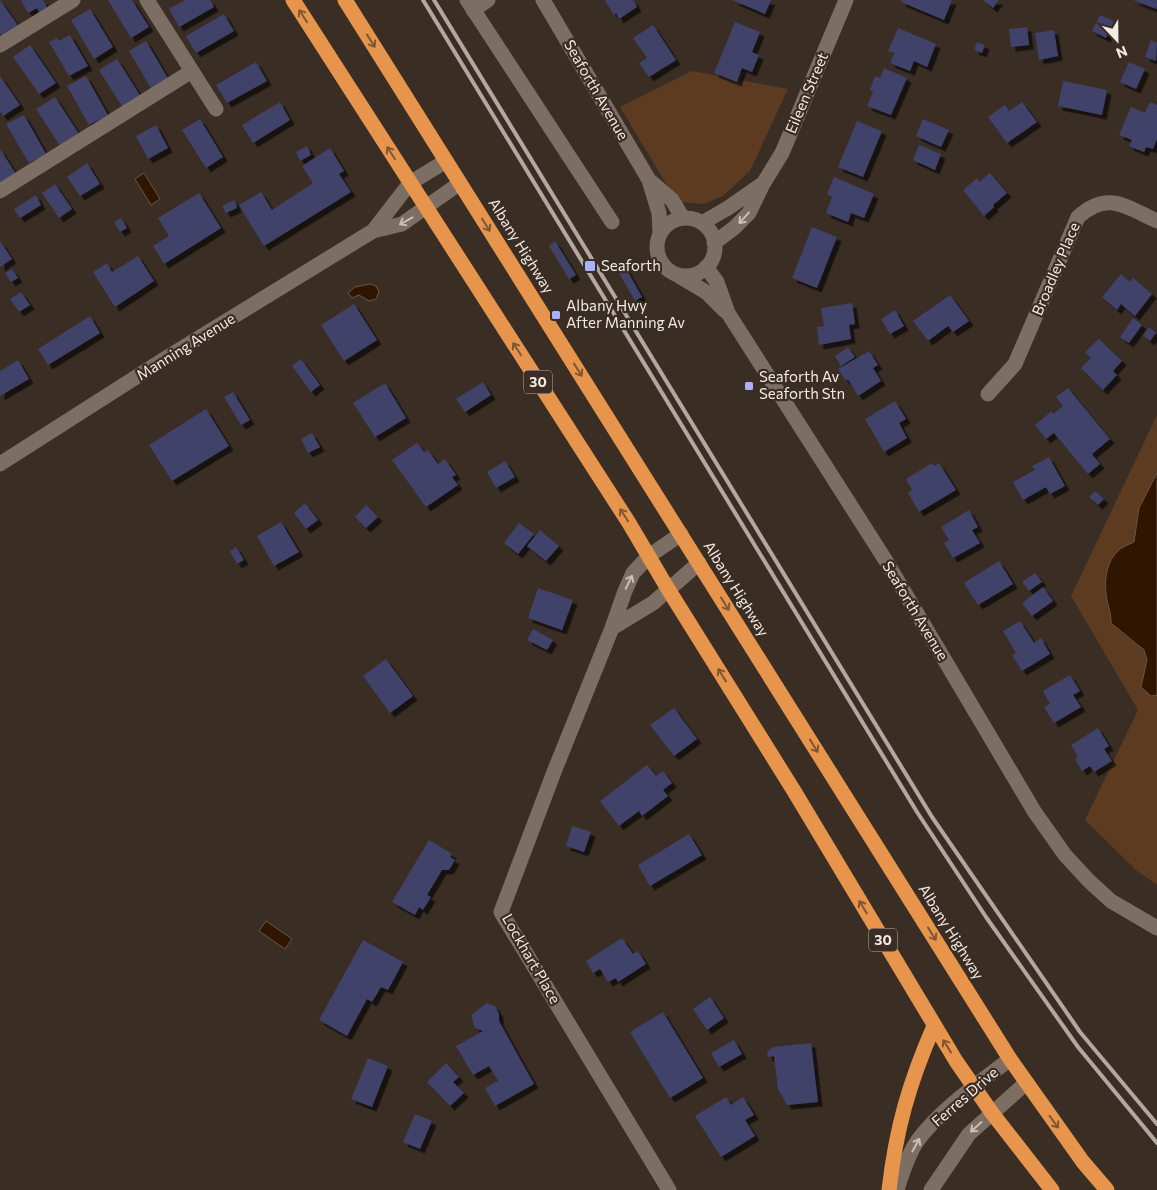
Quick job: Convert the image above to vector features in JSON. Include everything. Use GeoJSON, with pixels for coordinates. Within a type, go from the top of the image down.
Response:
{"type":"FeatureCollection","features":[{"type":"Feature","properties":{"kind":"highway","name":"30"},"geometry":{"type":"LineString","coordinates":[[293,0],[624,514],[668,589],[794,791],[934,1026],[973,1087],[1052,1190]]}},
{"type":"Feature","properties":{"kind":"highway","name":"Albany Highway"},"geometry":{"type":"LineString","coordinates":[[345,0],[1010,1059],[1083,1162],[1107,1190]]}},
{"type":"Feature","properties":{"kind":"highway"},"geometry":{"type":"LineString","coordinates":[[889,1190],[894,1150],[903,1109],[934,1026]]}},
{"type":"Feature","properties":{"kind":"street"},"geometry":{"type":"LineString","coordinates":[[0,45],[73,0]]}},
{"type":"Feature","properties":{"kind":"street"},"geometry":{"type":"LineString","coordinates":[[147,0],[216,109]]}},
{"type":"Feature","properties":{"kind":"street"},"geometry":{"type":"LineString","coordinates":[[488,0],[470,5],[612,222]]}},
{"type":"Feature","properties":{"kind":"street","name":"Seaforth Avenue"},"geometry":{"type":"LineString","coordinates":[[543,0],[649,180],[659,213],[660,234]]}},
{"type":"Feature","properties":{"kind":"street","name":"Eileen Street"},"geometry":{"type":"LineString","coordinates":[[714,243],[734,228],[749,213],[763,184],[782,153],[846,0]]}},
{"type":"Feature","properties":{"kind":"street"},"geometry":{"type":"LineString","coordinates":[[0,191],[192,71]]}},
{"type":"Feature","properties":{"kind":"street","name":"Manning Avenue"},"geometry":{"type":"LineString","coordinates":[[373,231],[410,183],[446,161]]}},
{"type":"Feature","properties":{"kind":"street","name":"Seaforth Avenue"},"geometry":{"type":"LineString","coordinates":[[649,180],[672,200],[683,218]]}},
{"type":"Feature","properties":{"kind":"street","name":"Manning Avenue"},"geometry":{"type":"LineString","coordinates":[[0,464],[166,358],[373,231],[402,224],[460,184]]}},
{"type":"Feature","properties":{"kind":"street","name":"Eileen Street"},"geometry":{"type":"LineString","coordinates":[[702,223],[763,184]]}},
{"type":"Feature","properties":{"kind":"street","name":"Broadley Place"},"geometry":{"type":"LineString","coordinates":[[988,394],[1015,364],[1078,217],[1087,209],[1098,204],[1112,202],[1157,220]]}},
{"type":"Feature","properties":{"kind":"street"},"geometry":{"type":"LineString","coordinates":[[683,218],[693,219],[708,228],[714,243],[714,251],[706,267],[693,274],[679,276],[664,266],[657,251],[660,234],[665,226],[674,220],[683,218]]}},
{"type":"Feature","properties":{"kind":"street","name":"Seaforth Avenue"},"geometry":{"type":"LineString","coordinates":[[706,267],[717,282],[728,313],[886,561],[1034,811],[1065,854],[1110,901],[1157,928]]}},
{"type":"Feature","properties":{"kind":"street","name":"Seaforth Avenue"},"geometry":{"type":"LineString","coordinates":[[679,276],[706,292],[728,313]]}},
{"type":"Feature","properties":{"kind":"street","name":"Lockhart Place"},"geometry":{"type":"LineString","coordinates":[[669,1190],[501,912],[633,573],[649,556],[681,534]]}},
{"type":"Feature","properties":{"kind":"street"},"geometry":{"type":"LineString","coordinates":[[612,628],[653,603],[699,563]]}},
{"type":"Feature","properties":{"kind":"street","name":"Ferres Drive"},"geometry":{"type":"LineString","coordinates":[[897,1190],[917,1142],[938,1117],[1010,1059]]}},
{"type":"Feature","properties":{"kind":"street","name":"Ferres Drive"},"geometry":{"type":"LineString","coordinates":[[931,1190],[969,1134],[1026,1083]]}},
{"type":"Feature","properties":{"kind":"shaded area"},"geometry":{"type":"Polygon","coordinates":[[[692,71],[788,89],[750,171],[723,196],[704,204],[677,202],[620,107],[692,71]]]}},
{"type":"Feature","properties":{"kind":"shaded area"},"geometry":{"type":"Polygon","coordinates":[[[144,173],[160,199],[151,205],[135,179],[144,173]]]}},
{"type":"Feature","properties":{"kind":"shaded area"},"geometry":{"type":"Polygon","coordinates":[[[370,284],[376,286],[379,292],[376,299],[369,301],[359,295],[352,298],[348,293],[355,287],[370,284]]]}},
{"type":"Feature","properties":{"kind":"shaded area"},"geometry":{"type":"Polygon","coordinates":[[[1157,415],[1157,885],[1137,871],[1085,820],[1138,710],[1071,596],[1157,415]]]}},
{"type":"Feature","properties":{"kind":"shaded area"},"geometry":{"type":"Polygon","coordinates":[[[1157,473],[1157,695],[1151,696],[1141,687],[1147,660],[1144,650],[1111,623],[1106,594],[1106,581],[1108,568],[1113,557],[1120,549],[1134,542],[1139,508],[1157,473]]]}},
{"type":"Feature","properties":{"kind":"shaded area"},"geometry":{"type":"Polygon","coordinates":[[[266,921],[292,939],[285,949],[259,931],[266,921]]]}},
{"type":"Feature","properties":{"kind":"building"},"geometry":{"type":"Polygon","coordinates":[[[0,0],[19,27],[3,38],[0,33],[0,0]]]}},
{"type":"Feature","properties":{"kind":"building"},"geometry":{"type":"Polygon","coordinates":[[[21,0],[43,0],[47,7],[39,12],[37,8],[28,13],[21,0]]]}},
{"type":"Feature","properties":{"kind":"building"},"geometry":{"type":"Polygon","coordinates":[[[108,0],[132,0],[149,27],[131,38],[108,0]]]}},
{"type":"Feature","properties":{"kind":"building"},"geometry":{"type":"Polygon","coordinates":[[[185,0],[210,0],[214,7],[179,27],[169,9],[185,0]]]}},
{"type":"Feature","properties":{"kind":"building"},"geometry":{"type":"Polygon","coordinates":[[[606,0],[633,0],[637,7],[619,19],[616,13],[614,15],[606,0]]]}},
{"type":"Feature","properties":{"kind":"building"},"geometry":{"type":"Polygon","coordinates":[[[732,0],[771,0],[765,14],[732,0]]]}},
{"type":"Feature","properties":{"kind":"building"},"geometry":{"type":"Polygon","coordinates":[[[902,0],[952,0],[944,20],[901,2],[902,0]]]}},
{"type":"Feature","properties":{"kind":"building"},"geometry":{"type":"Polygon","coordinates":[[[983,0],[999,0],[993,8],[983,0]]]}},
{"type":"Feature","properties":{"kind":"building"},"geometry":{"type":"Polygon","coordinates":[[[1133,0],[1157,0],[1157,7],[1156,9],[1133,0]]]}},
{"type":"Feature","properties":{"kind":"building"},"geometry":{"type":"Polygon","coordinates":[[[90,9],[113,47],[94,59],[71,20],[90,9]]]}},
{"type":"Feature","properties":{"kind":"building"},"geometry":{"type":"Polygon","coordinates":[[[224,14],[234,31],[196,53],[186,36],[224,14]]]}},
{"type":"Feature","properties":{"kind":"building"},"geometry":{"type":"Polygon","coordinates":[[[1100,15],[1114,21],[1106,38],[1092,31],[1100,15]]]}},
{"type":"Feature","properties":{"kind":"building"},"geometry":{"type":"Polygon","coordinates":[[[735,22],[760,32],[752,52],[759,55],[752,72],[742,68],[737,82],[714,73],[735,22]]]}},
{"type":"Feature","properties":{"kind":"building"},"geometry":{"type":"Polygon","coordinates":[[[653,25],[676,60],[649,77],[639,63],[647,58],[633,38],[653,25]]]}},
{"type":"Feature","properties":{"kind":"building"},"geometry":{"type":"Polygon","coordinates":[[[1027,27],[1029,45],[1011,47],[1009,29],[1027,27]]]}},
{"type":"Feature","properties":{"kind":"building"},"geometry":{"type":"Polygon","coordinates":[[[898,28],[936,44],[927,67],[914,61],[910,71],[890,63],[894,53],[888,51],[898,28]]]}},
{"type":"Feature","properties":{"kind":"building"},"geometry":{"type":"Polygon","coordinates":[[[1054,30],[1058,56],[1039,60],[1035,33],[1054,30]]]}},
{"type":"Feature","properties":{"kind":"building"},"geometry":{"type":"Polygon","coordinates":[[[70,35],[88,66],[69,76],[49,42],[57,38],[59,41],[70,35]]]}},
{"type":"Feature","properties":{"kind":"building"},"geometry":{"type":"Polygon","coordinates":[[[1151,40],[1157,43],[1156,61],[1145,57],[1151,40]]]}},
{"type":"Feature","properties":{"kind":"building"},"geometry":{"type":"Polygon","coordinates":[[[146,41],[169,80],[152,90],[129,51],[146,41]]]}},
{"type":"Feature","properties":{"kind":"building"},"geometry":{"type":"Polygon","coordinates":[[[977,42],[985,45],[982,53],[974,50],[977,42]]]}},
{"type":"Feature","properties":{"kind":"building"},"geometry":{"type":"Polygon","coordinates":[[[30,45],[56,83],[39,94],[13,57],[30,45]]]}},
{"type":"Feature","properties":{"kind":"building"},"geometry":{"type":"Polygon","coordinates":[[[117,59],[141,97],[123,108],[99,70],[117,59]]]}},
{"type":"Feature","properties":{"kind":"building"},"geometry":{"type":"Polygon","coordinates":[[[256,62],[267,81],[227,103],[216,85],[256,62]]]}},
{"type":"Feature","properties":{"kind":"building"},"geometry":{"type":"Polygon","coordinates":[[[1129,62],[1145,69],[1136,89],[1120,82],[1129,62]]]}},
{"type":"Feature","properties":{"kind":"building"},"geometry":{"type":"Polygon","coordinates":[[[884,68],[907,78],[891,115],[867,106],[873,92],[870,90],[875,76],[880,78],[884,68]]]}},
{"type":"Feature","properties":{"kind":"building"},"geometry":{"type":"Polygon","coordinates":[[[0,76],[20,105],[3,116],[0,112],[0,76]]]}},
{"type":"Feature","properties":{"kind":"building"},"geometry":{"type":"Polygon","coordinates":[[[86,76],[108,115],[89,125],[67,86],[86,76]]]}},
{"type":"Feature","properties":{"kind":"building"},"geometry":{"type":"Polygon","coordinates":[[[1063,81],[1107,90],[1102,115],[1058,106],[1063,81]]]}},
{"type":"Feature","properties":{"kind":"building"},"geometry":{"type":"Polygon","coordinates":[[[55,97],[79,134],[60,146],[36,109],[55,97]]]}},
{"type":"Feature","properties":{"kind":"building"},"geometry":{"type":"Polygon","coordinates":[[[280,102],[290,120],[253,143],[242,125],[280,102]]]}},
{"type":"Feature","properties":{"kind":"building"},"geometry":{"type":"Polygon","coordinates":[[[1022,102],[1037,122],[1007,143],[988,117],[1005,105],[1009,111],[1022,102]]]}},
{"type":"Feature","properties":{"kind":"building"},"geometry":{"type":"Polygon","coordinates":[[[1150,102],[1157,105],[1157,139],[1153,149],[1146,147],[1144,152],[1129,146],[1132,140],[1119,135],[1131,107],[1145,113],[1150,102]]]}},
{"type":"Feature","properties":{"kind":"building"},"geometry":{"type":"Polygon","coordinates":[[[24,115],[46,154],[29,163],[6,124],[24,115]]]}},
{"type":"Feature","properties":{"kind":"building"},"geometry":{"type":"Polygon","coordinates":[[[200,119],[223,157],[206,168],[182,130],[200,119]]]}},
{"type":"Feature","properties":{"kind":"building"},"geometry":{"type":"Polygon","coordinates":[[[923,119],[949,130],[941,147],[916,136],[923,119]]]}},
{"type":"Feature","properties":{"kind":"building"},"geometry":{"type":"Polygon","coordinates":[[[857,121],[882,131],[863,177],[838,167],[857,121]]]}},
{"type":"Feature","properties":{"kind":"building"},"geometry":{"type":"Polygon","coordinates":[[[156,125],[168,148],[148,159],[136,136],[156,125]]]}},
{"type":"Feature","properties":{"kind":"building"},"geometry":{"type":"Polygon","coordinates":[[[919,145],[941,154],[935,170],[913,160],[919,145]]]}},
{"type":"Feature","properties":{"kind":"building"},"geometry":{"type":"Polygon","coordinates":[[[307,146],[311,155],[300,161],[296,152],[307,146]]]}},
{"type":"Feature","properties":{"kind":"building"},"geometry":{"type":"Polygon","coordinates":[[[330,148],[344,171],[339,174],[351,192],[264,246],[239,205],[261,192],[272,210],[313,183],[302,166],[330,148]]]}},
{"type":"Feature","properties":{"kind":"building"},"geometry":{"type":"Polygon","coordinates":[[[0,149],[16,174],[0,184],[0,149]]]}},
{"type":"Feature","properties":{"kind":"building"},"geometry":{"type":"Polygon","coordinates":[[[87,163],[100,184],[80,196],[67,177],[87,163]]]}},
{"type":"Feature","properties":{"kind":"building"},"geometry":{"type":"Polygon","coordinates":[[[990,173],[1007,193],[984,216],[963,190],[977,178],[979,182],[990,173]]]}},
{"type":"Feature","properties":{"kind":"building"},"geometry":{"type":"Polygon","coordinates":[[[834,177],[874,194],[864,218],[851,213],[848,222],[826,213],[832,197],[827,194],[834,177]]]}},
{"type":"Feature","properties":{"kind":"building"},"geometry":{"type":"Polygon","coordinates":[[[55,184],[72,209],[59,218],[42,193],[55,184]]]}},
{"type":"Feature","properties":{"kind":"building"},"geometry":{"type":"Polygon","coordinates":[[[199,193],[221,228],[164,264],[153,246],[169,236],[158,218],[199,193]]]}},
{"type":"Feature","properties":{"kind":"building"},"geometry":{"type":"Polygon","coordinates":[[[36,195],[41,205],[20,218],[14,209],[36,195]]]}},
{"type":"Feature","properties":{"kind":"building"},"geometry":{"type":"Polygon","coordinates":[[[234,200],[237,208],[226,213],[222,206],[234,200]]]}},
{"type":"Feature","properties":{"kind":"building"},"geometry":{"type":"Polygon","coordinates":[[[121,218],[127,228],[120,232],[114,222],[121,218]]]}},
{"type":"Feature","properties":{"kind":"building"},"geometry":{"type":"Polygon","coordinates":[[[812,227],[837,237],[817,288],[792,278],[812,227]]]}},
{"type":"Feature","properties":{"kind":"building"},"geometry":{"type":"Polygon","coordinates":[[[0,241],[12,259],[0,267],[0,241]]]}},
{"type":"Feature","properties":{"kind":"building"},"geometry":{"type":"Polygon","coordinates":[[[555,241],[576,275],[569,279],[549,246],[555,241]]]}},
{"type":"Feature","properties":{"kind":"building"},"geometry":{"type":"Polygon","coordinates":[[[138,256],[154,281],[115,307],[93,272],[107,263],[112,272],[138,256]]]}},
{"type":"Feature","properties":{"kind":"building"},"geometry":{"type":"Polygon","coordinates":[[[623,263],[642,297],[635,301],[616,268],[623,263]]]}},
{"type":"Feature","properties":{"kind":"building"},"geometry":{"type":"Polygon","coordinates":[[[12,269],[18,278],[11,282],[5,273],[12,269]]]}},
{"type":"Feature","properties":{"kind":"building"},"geometry":{"type":"Polygon","coordinates":[[[1121,274],[1130,282],[1133,278],[1152,294],[1135,316],[1121,304],[1117,310],[1102,297],[1121,274]]]}},
{"type":"Feature","properties":{"kind":"building"},"geometry":{"type":"Polygon","coordinates":[[[21,292],[30,305],[19,312],[10,299],[21,292]]]}},
{"type":"Feature","properties":{"kind":"building"},"geometry":{"type":"Polygon","coordinates":[[[950,295],[969,321],[953,332],[948,326],[928,341],[913,321],[950,295]]]}},
{"type":"Feature","properties":{"kind":"building"},"geometry":{"type":"Polygon","coordinates":[[[852,303],[855,324],[849,325],[851,339],[819,345],[817,327],[824,326],[821,308],[852,303]]]}},
{"type":"Feature","properties":{"kind":"building"},"geometry":{"type":"Polygon","coordinates":[[[354,304],[377,340],[344,361],[321,325],[354,304]]]}},
{"type":"Feature","properties":{"kind":"building"},"geometry":{"type":"Polygon","coordinates":[[[895,310],[904,326],[890,334],[881,319],[895,310]]]}},
{"type":"Feature","properties":{"kind":"building"},"geometry":{"type":"Polygon","coordinates":[[[90,316],[100,333],[48,365],[38,349],[90,316]]]}},
{"type":"Feature","properties":{"kind":"building"},"geometry":{"type":"Polygon","coordinates":[[[1133,318],[1142,325],[1129,343],[1120,337],[1133,318]]]}},
{"type":"Feature","properties":{"kind":"building"},"geometry":{"type":"Polygon","coordinates":[[[1149,327],[1156,333],[1150,341],[1143,335],[1149,327]]]}},
{"type":"Feature","properties":{"kind":"building"},"geometry":{"type":"Polygon","coordinates":[[[1099,339],[1122,361],[1113,371],[1117,375],[1103,390],[1081,368],[1091,358],[1085,352],[1099,339]]]}},
{"type":"Feature","properties":{"kind":"building"},"geometry":{"type":"Polygon","coordinates":[[[848,347],[855,357],[841,366],[835,356],[848,347]]]}},
{"type":"Feature","properties":{"kind":"building"},"geometry":{"type":"Polygon","coordinates":[[[869,351],[878,365],[873,368],[881,381],[858,396],[848,379],[846,381],[838,369],[869,351]]]}},
{"type":"Feature","properties":{"kind":"building"},"geometry":{"type":"Polygon","coordinates":[[[301,359],[320,385],[311,392],[292,366],[301,359]]]}},
{"type":"Feature","properties":{"kind":"building"},"geometry":{"type":"Polygon","coordinates":[[[18,360],[29,379],[0,396],[0,371],[18,360]]]}},
{"type":"Feature","properties":{"kind":"building"},"geometry":{"type":"Polygon","coordinates":[[[483,382],[491,395],[465,412],[456,399],[483,382]]]}},
{"type":"Feature","properties":{"kind":"building"},"geometry":{"type":"Polygon","coordinates":[[[385,383],[406,418],[375,437],[353,403],[385,383]]]}},
{"type":"Feature","properties":{"kind":"building"},"geometry":{"type":"Polygon","coordinates":[[[1068,388],[1110,439],[1092,454],[1100,464],[1088,474],[1054,433],[1046,439],[1035,425],[1052,411],[1053,414],[1063,406],[1056,397],[1068,388]]]}},
{"type":"Feature","properties":{"kind":"building"},"geometry":{"type":"Polygon","coordinates":[[[233,392],[250,420],[241,425],[224,397],[233,392]]]}},
{"type":"Feature","properties":{"kind":"building"},"geometry":{"type":"Polygon","coordinates":[[[895,401],[906,419],[899,423],[907,438],[884,452],[865,419],[895,401]]]}},
{"type":"Feature","properties":{"kind":"building"},"geometry":{"type":"Polygon","coordinates":[[[206,409],[229,446],[172,481],[149,445],[206,409]]]}},
{"type":"Feature","properties":{"kind":"building"},"geometry":{"type":"Polygon","coordinates":[[[312,433],[320,447],[308,453],[301,439],[312,433]]]}},
{"type":"Feature","properties":{"kind":"building"},"geometry":{"type":"Polygon","coordinates":[[[417,443],[424,452],[428,450],[438,464],[445,459],[456,475],[452,477],[458,485],[426,507],[392,460],[417,443]]]}},
{"type":"Feature","properties":{"kind":"building"},"geometry":{"type":"Polygon","coordinates":[[[1049,457],[1065,486],[1050,494],[1046,487],[1023,500],[1013,482],[1035,470],[1032,466],[1049,457]]]}},
{"type":"Feature","properties":{"kind":"building"},"geometry":{"type":"Polygon","coordinates":[[[505,461],[515,477],[496,488],[487,472],[505,461]]]}},
{"type":"Feature","properties":{"kind":"building"},"geometry":{"type":"Polygon","coordinates":[[[932,463],[934,466],[939,463],[956,490],[919,512],[908,493],[912,490],[906,479],[932,463]]]}},
{"type":"Feature","properties":{"kind":"building"},"geometry":{"type":"Polygon","coordinates":[[[1095,491],[1104,499],[1098,505],[1089,497],[1095,491]]]}},
{"type":"Feature","properties":{"kind":"building"},"geometry":{"type":"Polygon","coordinates":[[[305,503],[318,520],[306,529],[294,513],[305,503]]]}},
{"type":"Feature","properties":{"kind":"building"},"geometry":{"type":"Polygon","coordinates":[[[366,505],[378,517],[366,528],[355,517],[366,505]]]}},
{"type":"Feature","properties":{"kind":"building"},"geometry":{"type":"Polygon","coordinates":[[[969,510],[978,527],[972,530],[980,543],[953,558],[944,543],[949,540],[941,527],[969,510]]]}},
{"type":"Feature","properties":{"kind":"building"},"geometry":{"type":"Polygon","coordinates":[[[281,522],[299,552],[274,566],[257,536],[281,522]]]}},
{"type":"Feature","properties":{"kind":"building"},"geometry":{"type":"Polygon","coordinates":[[[519,523],[534,534],[518,554],[504,543],[519,523]]]}},
{"type":"Feature","properties":{"kind":"building"},"geometry":{"type":"Polygon","coordinates":[[[540,530],[559,546],[546,561],[527,546],[540,530]]]}},
{"type":"Feature","properties":{"kind":"building"},"geometry":{"type":"Polygon","coordinates":[[[236,547],[244,560],[237,564],[230,551],[236,547]]]}},
{"type":"Feature","properties":{"kind":"building"},"geometry":{"type":"Polygon","coordinates":[[[999,561],[1013,584],[978,605],[964,583],[999,561]]]}},
{"type":"Feature","properties":{"kind":"building"},"geometry":{"type":"Polygon","coordinates":[[[1035,573],[1042,582],[1029,591],[1022,582],[1035,573]]]}},
{"type":"Feature","properties":{"kind":"building"},"geometry":{"type":"Polygon","coordinates":[[[1043,587],[1053,601],[1032,616],[1022,603],[1043,587]]]}},
{"type":"Feature","properties":{"kind":"building"},"geometry":{"type":"Polygon","coordinates":[[[538,588],[573,600],[562,630],[528,618],[538,588]]]}},
{"type":"Feature","properties":{"kind":"building"},"geometry":{"type":"Polygon","coordinates":[[[1020,621],[1034,643],[1041,638],[1050,654],[1022,671],[1012,655],[1016,653],[1003,631],[1020,621]]]}},
{"type":"Feature","properties":{"kind":"building"},"geometry":{"type":"Polygon","coordinates":[[[533,629],[553,640],[547,650],[527,640],[533,629]]]}},
{"type":"Feature","properties":{"kind":"building"},"geometry":{"type":"Polygon","coordinates":[[[386,659],[413,696],[390,713],[363,676],[386,659]]]}},
{"type":"Feature","properties":{"kind":"building"},"geometry":{"type":"Polygon","coordinates":[[[1070,675],[1080,691],[1073,695],[1081,707],[1054,723],[1044,707],[1050,704],[1043,691],[1070,675]]]}},
{"type":"Feature","properties":{"kind":"building"},"geometry":{"type":"Polygon","coordinates":[[[674,708],[697,739],[674,756],[650,725],[674,708]]]}},
{"type":"Feature","properties":{"kind":"building"},"geometry":{"type":"Polygon","coordinates":[[[1098,728],[1109,746],[1104,749],[1112,761],[1094,772],[1090,766],[1082,771],[1075,759],[1078,756],[1071,745],[1098,728]]]}},
{"type":"Feature","properties":{"kind":"building"},"geometry":{"type":"Polygon","coordinates":[[[647,765],[656,776],[663,771],[672,783],[663,790],[668,796],[642,816],[639,811],[619,826],[600,801],[647,765]]]}},
{"type":"Feature","properties":{"kind":"building"},"geometry":{"type":"Polygon","coordinates":[[[572,826],[591,832],[584,852],[566,846],[572,826]]]}},
{"type":"Feature","properties":{"kind":"building"},"geometry":{"type":"Polygon","coordinates":[[[689,834],[702,855],[650,886],[638,865],[689,834]]]}},
{"type":"Feature","properties":{"kind":"building"},"geometry":{"type":"Polygon","coordinates":[[[429,840],[452,854],[450,857],[455,860],[449,870],[442,870],[427,895],[431,897],[423,910],[419,907],[415,915],[392,902],[429,840]]]}},
{"type":"Feature","properties":{"kind":"building"},"geometry":{"type":"Polygon","coordinates":[[[622,938],[633,954],[638,951],[646,964],[618,982],[616,978],[608,982],[600,969],[593,973],[586,961],[622,938]]]}},
{"type":"Feature","properties":{"kind":"building"},"geometry":{"type":"Polygon","coordinates":[[[363,940],[403,962],[388,990],[381,987],[372,1002],[367,999],[347,1036],[319,1020],[363,940]]]}},
{"type":"Feature","properties":{"kind":"building"},"geometry":{"type":"Polygon","coordinates":[[[710,997],[724,1018],[707,1030],[693,1009],[710,997]]]}},
{"type":"Feature","properties":{"kind":"building"},"geometry":{"type":"Polygon","coordinates":[[[487,1003],[495,1006],[499,1014],[499,1021],[534,1084],[495,1106],[485,1088],[498,1081],[489,1066],[473,1075],[456,1046],[483,1031],[475,1028],[471,1015],[487,1003]]]}},
{"type":"Feature","properties":{"kind":"building"},"geometry":{"type":"Polygon","coordinates":[[[663,1012],[703,1078],[670,1098],[630,1032],[663,1012]]]}},
{"type":"Feature","properties":{"kind":"building"},"geometry":{"type":"Polygon","coordinates":[[[734,1040],[742,1054],[719,1067],[711,1053],[734,1040]]]}},
{"type":"Feature","properties":{"kind":"building"},"geometry":{"type":"Polygon","coordinates":[[[811,1043],[818,1102],[787,1105],[778,1089],[774,1056],[768,1057],[767,1052],[773,1047],[811,1043]]]}},
{"type":"Feature","properties":{"kind":"building"},"geometry":{"type":"Polygon","coordinates":[[[368,1058],[388,1066],[372,1107],[351,1099],[368,1058]]]}},
{"type":"Feature","properties":{"kind":"building"},"geometry":{"type":"Polygon","coordinates":[[[446,1063],[459,1077],[453,1082],[464,1093],[450,1106],[427,1082],[446,1063]]]}},
{"type":"Feature","properties":{"kind":"building"},"geometry":{"type":"Polygon","coordinates":[[[726,1097],[731,1105],[743,1097],[754,1115],[745,1120],[755,1136],[721,1157],[695,1116],[726,1097]]]}},
{"type":"Feature","properties":{"kind":"building"},"geometry":{"type":"Polygon","coordinates":[[[415,1114],[432,1121],[420,1149],[403,1142],[415,1114]]]}},
{"type":"Feature","properties":{"kind":"railway"},"geometry":{"type":"LineString","coordinates":[[423,0],[917,812],[986,917],[1078,1047],[1157,1143]]}},
{"type":"Feature","properties":{"kind":"railway"},"geometry":{"type":"LineString","coordinates":[[434,0],[932,817],[1080,1032],[1157,1124]]}},
{"type":"Feature","properties":{"kind":"place","name":"Seaforth"},"geometry":{"type":"Point","coordinates":[590,266]}},
{"type":"Feature","properties":{"kind":"place","name":"Albany Hwy After Manning Av"},"geometry":{"type":"Point","coordinates":[556,315]}},
{"type":"Feature","properties":{"kind":"place","name":"Seaforth Av Seaforth Stn"},"geometry":{"type":"Point","coordinates":[749,386]}}]}
